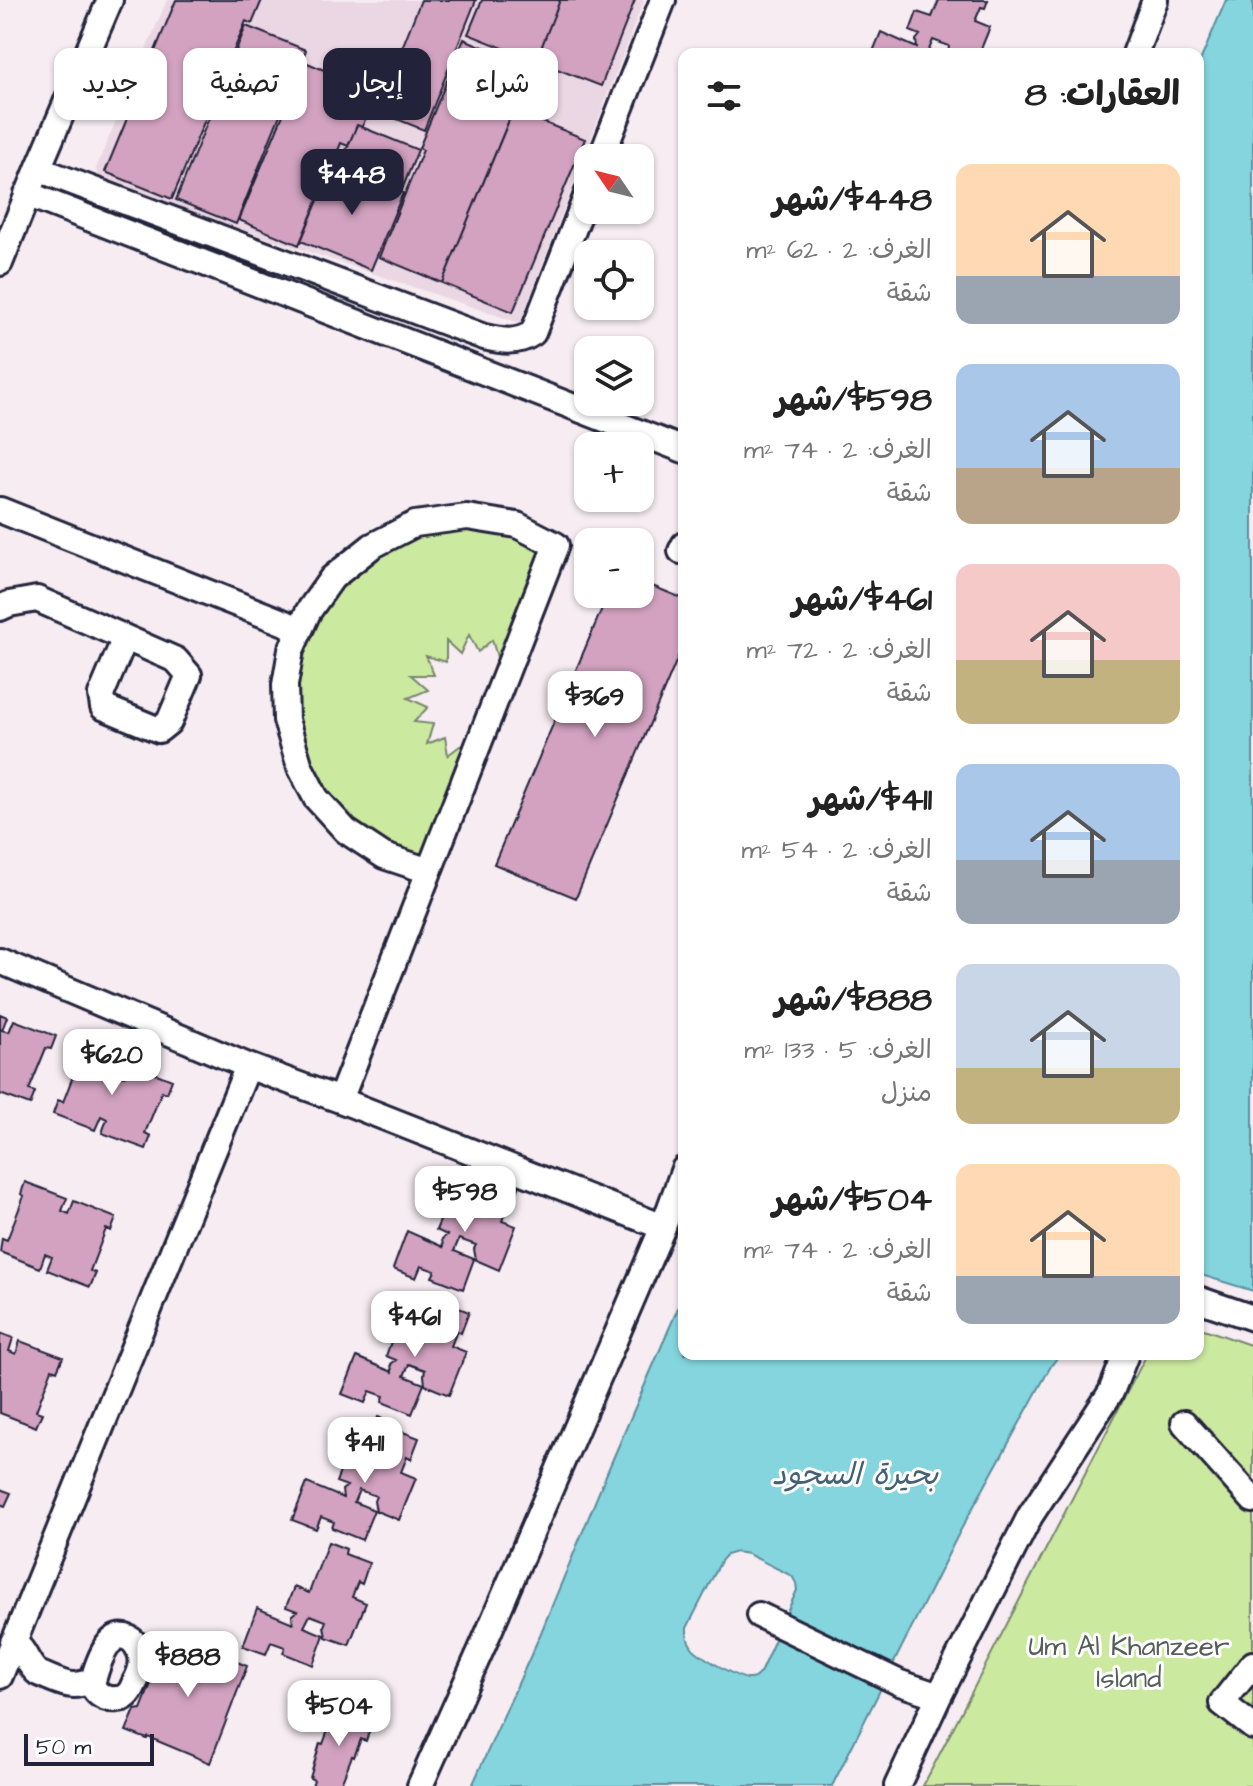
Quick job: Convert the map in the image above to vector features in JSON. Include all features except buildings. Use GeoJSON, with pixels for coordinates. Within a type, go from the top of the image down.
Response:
{"type":"FeatureCollection","features":[{"type":"Feature","properties":{"kind":"street"},"geometry":{"type":"LineString","coordinates":[[0,263],[110,0]]}},
{"type":"Feature","properties":{"kind":"street"},"geometry":{"type":"LineString","coordinates":[[606,144],[663,0]]}},
{"type":"Feature","properties":{"kind":"street"},"geometry":{"type":"LineString","coordinates":[[1137,48],[1155,0]]}},
{"type":"Feature","properties":{"kind":"street"},"geometry":{"type":"LineString","coordinates":[[38,169],[500,341],[523,339],[533,333],[576,224]]}},
{"type":"Feature","properties":{"kind":"street"},"geometry":{"type":"LineString","coordinates":[[27,194],[678,448]]}},
{"type":"Feature","properties":{"kind":"street"},"geometry":{"type":"LineString","coordinates":[[0,510],[300,629]]}},
{"type":"Feature","properties":{"kind":"street"},"geometry":{"type":"LineString","coordinates":[[340,1100],[556,545],[517,525],[467,517],[415,524],[372,546],[332,578],[308,612],[291,650],[285,685],[286,720],[300,767],[316,798],[346,831],[384,856],[429,871]]}},
{"type":"Feature","properties":{"kind":"street"},"geometry":{"type":"LineString","coordinates":[[0,608],[37,599],[125,638]]}},
{"type":"Feature","properties":{"kind":"street"},"geometry":{"type":"LineString","coordinates":[[0,961],[248,1066],[663,1227]]}},
{"type":"Feature","properties":{"kind":"street"},"geometry":{"type":"LineString","coordinates":[[0,1676],[10,1632],[95,1444],[248,1066]]}},
{"type":"Feature","properties":{"kind":"street"},"geometry":{"type":"LineString","coordinates":[[420,1786],[497,1615],[678,1186]]}},
{"type":"Feature","properties":{"kind":"street"},"geometry":{"type":"LineString","coordinates":[[1204,1301],[1253,1318]]}},
{"type":"Feature","properties":{"kind":"street"},"geometry":{"type":"LineString","coordinates":[[897,1786],[1030,1516],[1111,1392],[1124,1360]]}},
{"type":"Feature","properties":{"kind":"street"},"geometry":{"type":"LineString","coordinates":[[1184,1423],[1253,1500]]}},
{"type":"Feature","properties":{"kind":"street"},"geometry":{"type":"LineString","coordinates":[[759,1615],[900,1683],[939,1696]]}},
{"type":"Feature","properties":{"kind":"street"},"geometry":{"type":"LineString","coordinates":[[10,1632],[38,1673],[74,1686],[92,1685]]}},
{"type":"Feature","properties":{"kind":"street"},"geometry":{"type":"LineString","coordinates":[[1253,1664],[1222,1703],[1253,1727]]}},
{"type":"Feature","properties":{"kind":"shaded area"},"geometry":{"type":"Polygon","coordinates":[[[167,0],[644,0],[589,144],[574,144],[574,182],[520,323],[99,181],[96,168],[116,120],[167,120],[167,48],[147,48],[167,0]]]}},
{"type":"Feature","properties":{"kind":"green space"},"geometry":{"type":"Polygon","coordinates":[[[492,527],[548,550],[505,656],[497,657],[492,640],[478,652],[469,635],[460,654],[446,641],[446,662],[426,656],[434,675],[411,675],[428,690],[408,698],[428,707],[414,722],[433,724],[427,744],[445,737],[448,755],[460,746],[467,751],[423,859],[400,854],[357,829],[322,799],[295,714],[298,669],[311,627],[335,588],[404,534],[492,527]]]}},
{"type":"Feature","properties":{"kind":"green space","name":"Um Al Khanzeer Island"},"geometry":{"type":"Polygon","coordinates":[[[1204,1329],[1253,1346],[1253,1786],[923,1786],[1144,1360],[1204,1360],[1204,1329]]]}},
{"type":"Feature","properties":{"kind":"water"},"geometry":{"type":"Polygon","coordinates":[[[1226,0],[1253,0],[1253,1291],[1204,1276],[1204,52],[1226,0]]]}},
{"type":"Feature","properties":{"kind":"water","name":"بحيرة السجود"},"geometry":{"type":"Polygon","coordinates":[[[678,1308],[678,1360],[1056,1360],[959,1533],[832,1786],[472,1786],[540,1635],[678,1308]],[[736,1552],[726,1555],[687,1628],[692,1647],[728,1671],[744,1678],[754,1678],[760,1673],[797,1590],[792,1576],[748,1554],[736,1552]]]}}]}
